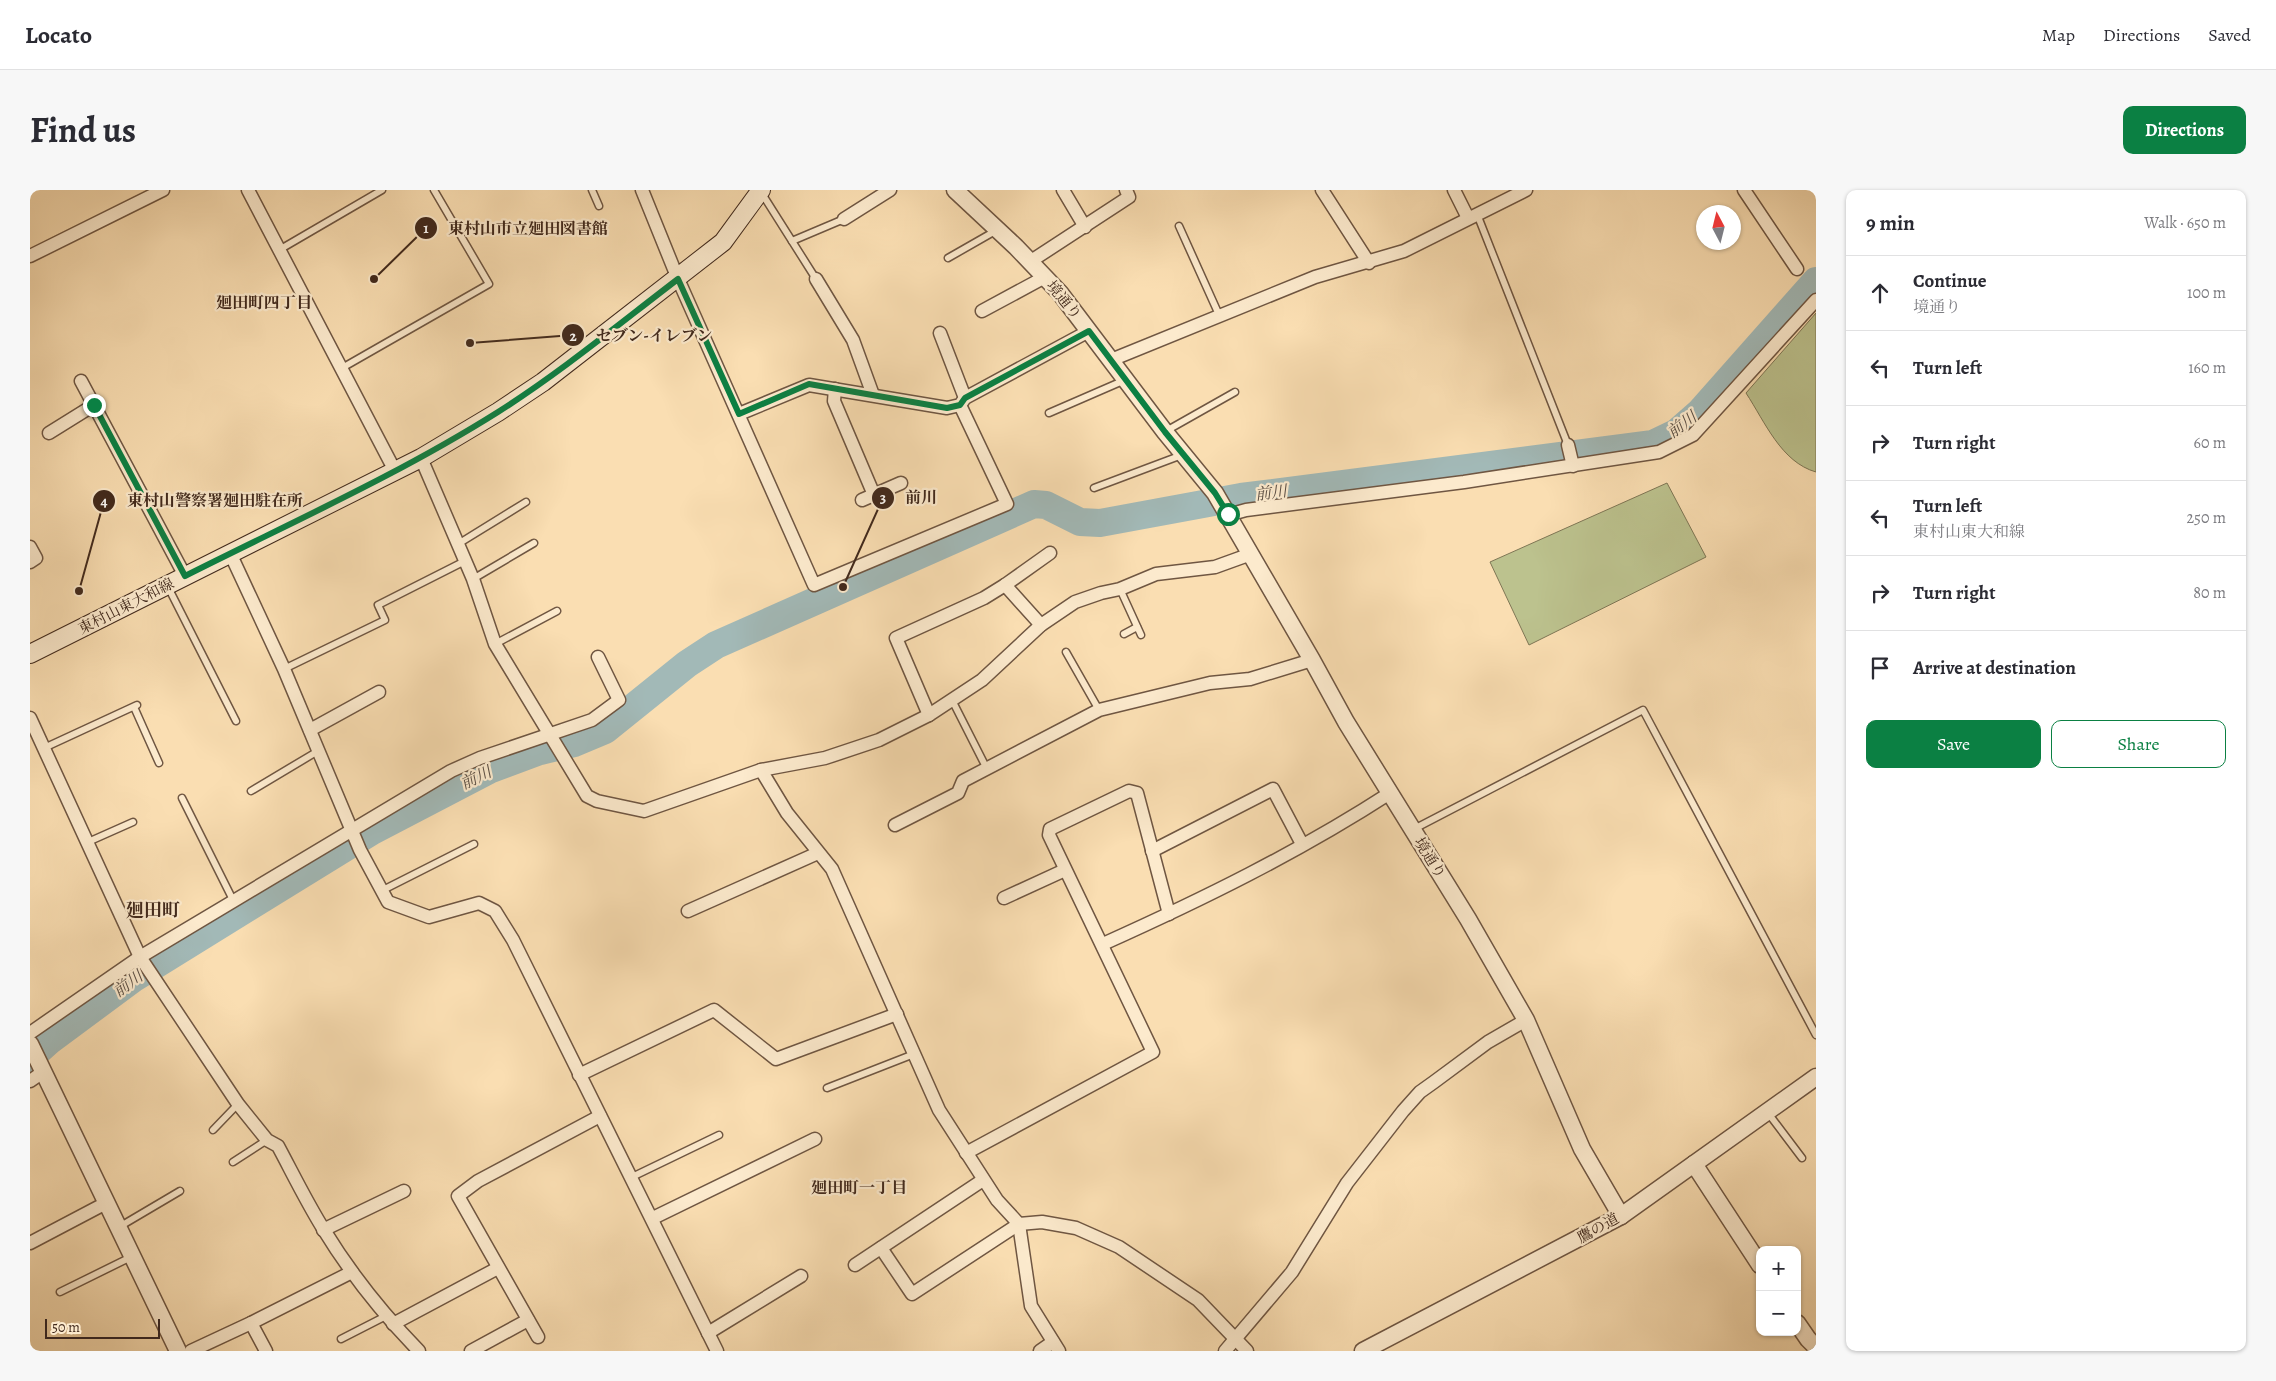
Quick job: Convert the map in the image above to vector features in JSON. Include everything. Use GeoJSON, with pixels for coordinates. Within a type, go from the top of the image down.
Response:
{"type":"FeatureCollection","features":[{"type":"Feature","properties":{"kind":"main road","name":"東村山東大和線"},"geometry":{"type":"LineString","coordinates":[[30,654],[395,471],[498,412],[543,382],[678,279],[723,242],[761,190]]}},
{"type":"Feature","properties":{"kind":"street"},"geometry":{"type":"LineString","coordinates":[[30,256],[164,190]]}},
{"type":"Feature","properties":{"kind":"street"},"geometry":{"type":"LineString","coordinates":[[248,190],[395,471]]}},
{"type":"Feature","properties":{"kind":"street"},"geometry":{"type":"LineString","coordinates":[[642,190],[678,279],[814,586],[1007,504],[962,401],[940,333]]}},
{"type":"Feature","properties":{"kind":"street"},"geometry":{"type":"LineString","coordinates":[[844,219],[890,190]]}},
{"type":"Feature","properties":{"kind":"street","name":"境通り"},"geometry":{"type":"LineString","coordinates":[[955,190],[998,229],[1045,277],[1089,331],[1183,455],[1215,493],[1346,722],[1468,919],[1526,1020],[1582,1149],[1621,1216]]}},
{"type":"Feature","properties":{"kind":"street"},"geometry":{"type":"LineString","coordinates":[[1064,190],[1086,226]]}},
{"type":"Feature","properties":{"kind":"street"},"geometry":{"type":"LineString","coordinates":[[1030,261],[1129,197],[1126,190]]}},
{"type":"Feature","properties":{"kind":"street"},"geometry":{"type":"LineString","coordinates":[[1322,190],[1369,263]]}},
{"type":"Feature","properties":{"kind":"street"},"geometry":{"type":"LineString","coordinates":[[1454,190],[1472,216]]}},
{"type":"Feature","properties":{"kind":"street"},"geometry":{"type":"LineString","coordinates":[[1111,360],[1315,277],[1369,263],[1404,251],[1526,190]]}},
{"type":"Feature","properties":{"kind":"street"},"geometry":{"type":"LineString","coordinates":[[1744,190],[1797,269]]}},
{"type":"Feature","properties":{"kind":"street"},"geometry":{"type":"LineString","coordinates":[[982,311],[1045,277]]}},
{"type":"Feature","properties":{"kind":"street"},"geometry":{"type":"LineString","coordinates":[[816,280],[853,340],[873,395]]}},
{"type":"Feature","properties":{"kind":"street"},"geometry":{"type":"LineString","coordinates":[[1226,511],[1246,510],[1659,452],[1693,436],[1816,300]]}},
{"type":"Feature","properties":{"kind":"street"},"geometry":{"type":"LineString","coordinates":[[739,414],[809,384],[947,408],[1089,331]]}},
{"type":"Feature","properties":{"kind":"street"},"geometry":{"type":"LineString","coordinates":[[81,381],[185,576]]}},
{"type":"Feature","properties":{"kind":"street"},"geometry":{"type":"LineString","coordinates":[[835,389],[834,401],[868,497],[902,483]]}},
{"type":"Feature","properties":{"kind":"street"},"geometry":{"type":"LineString","coordinates":[[49,433],[94,405]]}},
{"type":"Feature","properties":{"kind":"street"},"geometry":{"type":"LineString","coordinates":[[1568,445],[1573,465]]}},
{"type":"Feature","properties":{"kind":"street"},"geometry":{"type":"LineString","coordinates":[[420,458],[473,578],[495,644],[587,796],[597,801],[644,810],[761,770],[825,758],[879,740],[929,715],[982,680],[1041,625],[1075,602],[1101,593],[1120,590],[1156,574],[1215,567],[1251,554]]}},
{"type":"Feature","properties":{"kind":"street"},"geometry":{"type":"LineString","coordinates":[[30,547],[36,558],[30,562]]}},
{"type":"Feature","properties":{"kind":"street"},"geometry":{"type":"LineString","coordinates":[[230,553],[284,669],[360,850],[381,891],[388,902],[429,917],[479,903],[495,911],[513,940],[579,1075],[653,1218],[708,1333],[714,1350]]}},
{"type":"Feature","properties":{"kind":"street"},"geometry":{"type":"LineString","coordinates":[[929,715],[896,638],[984,598],[1050,553]]}},
{"type":"Feature","properties":{"kind":"street"},"geometry":{"type":"LineString","coordinates":[[1005,585],[1041,625]]}},
{"type":"Feature","properties":{"kind":"street"},"geometry":{"type":"LineString","coordinates":[[30,1033],[141,957],[233,900],[352,832],[451,771],[480,758],[551,738],[592,720],[619,700],[598,657]]}},
{"type":"Feature","properties":{"kind":"street"},"geometry":{"type":"LineString","coordinates":[[895,826],[958,793],[963,781],[1099,710],[1210,683],[1250,679],[1312,660]]}},
{"type":"Feature","properties":{"kind":"street"},"geometry":{"type":"LineString","coordinates":[[310,730],[379,692]]}},
{"type":"Feature","properties":{"kind":"street"},"geometry":{"type":"LineString","coordinates":[[30,718],[141,957],[238,1104],[267,1140],[278,1146],[323,1230],[352,1272],[390,1320],[419,1351]]}},
{"type":"Feature","properties":{"kind":"street"},"geometry":{"type":"LineString","coordinates":[[761,770],[787,813],[832,869],[939,1110],[997,1200],[1019,1224],[1031,1306],[1056,1346],[1040,1351]]}},
{"type":"Feature","properties":{"kind":"street"},"geometry":{"type":"LineString","coordinates":[[1152,850],[1273,789],[1302,844]]}},
{"type":"Feature","properties":{"kind":"street"},"geometry":{"type":"LineString","coordinates":[[966,1153],[1153,1052],[1049,834],[1050,829],[1129,791],[1136,793],[1170,914]]}},
{"type":"Feature","properties":{"kind":"street"},"geometry":{"type":"LineString","coordinates":[[1102,944],[1170,914],[1339,826],[1390,793]]}},
{"type":"Feature","properties":{"kind":"street"},"geometry":{"type":"LineString","coordinates":[[688,911],[818,853]]}},
{"type":"Feature","properties":{"kind":"street"},"geometry":{"type":"LineString","coordinates":[[1004,898],[1066,870]]}},
{"type":"Feature","properties":{"kind":"street"},"geometry":{"type":"LineString","coordinates":[[579,1075],[714,1010],[776,1059],[897,1014]]}},
{"type":"Feature","properties":{"kind":"street"},"geometry":{"type":"LineString","coordinates":[[1225,1351],[1292,1272],[1347,1183],[1420,1092],[1488,1042],[1526,1020]]}},
{"type":"Feature","properties":{"kind":"street"},"geometry":{"type":"LineString","coordinates":[[30,1044],[38,1074],[119,1227],[178,1351]]}},
{"type":"Feature","properties":{"kind":"street","name":"鷹の道"},"geometry":{"type":"LineString","coordinates":[[1363,1351],[1621,1216],[1816,1077]]}},
{"type":"Feature","properties":{"kind":"street"},"geometry":{"type":"LineString","coordinates":[[538,1337],[458,1196],[478,1181],[600,1116]]}},
{"type":"Feature","properties":{"kind":"street"},"geometry":{"type":"LineString","coordinates":[[653,1218],[815,1138]]}},
{"type":"Feature","properties":{"kind":"street"},"geometry":{"type":"LineString","coordinates":[[1694,1164],[1756,1259]]}},
{"type":"Feature","properties":{"kind":"street"},"geometry":{"type":"LineString","coordinates":[[855,1265],[983,1180]]}},
{"type":"Feature","properties":{"kind":"street"},"geometry":{"type":"LineString","coordinates":[[323,1230],[404,1191]]}},
{"type":"Feature","properties":{"kind":"street"},"geometry":{"type":"LineString","coordinates":[[30,1243],[106,1203]]}},
{"type":"Feature","properties":{"kind":"street"},"geometry":{"type":"LineString","coordinates":[[881,1248],[912,1294],[1019,1224],[1042,1222],[1076,1228],[1119,1247],[1198,1300],[1247,1351]]}},
{"type":"Feature","properties":{"kind":"street"},"geometry":{"type":"LineString","coordinates":[[390,1320],[498,1268]]}},
{"type":"Feature","properties":{"kind":"street"},"geometry":{"type":"LineString","coordinates":[[191,1351],[352,1272]]}},
{"type":"Feature","properties":{"kind":"street"},"geometry":{"type":"LineString","coordinates":[[708,1333],[802,1276]]}},
{"type":"Feature","properties":{"kind":"street"},"geometry":{"type":"LineString","coordinates":[[471,1351],[528,1320]]}},
{"type":"Feature","properties":{"kind":"street"},"geometry":{"type":"LineString","coordinates":[[251,1323],[266,1351]]}},
{"type":"Feature","properties":{"kind":"street"},"geometry":{"type":"LineString","coordinates":[[1801,1329],[1816,1347]]}},
{"type":"Feature","properties":{"kind":"lane"},"geometry":{"type":"LineString","coordinates":[[279,250],[382,190]]}},
{"type":"Feature","properties":{"kind":"lane"},"geometry":{"type":"LineString","coordinates":[[342,368],[488,284],[434,190]]}},
{"type":"Feature","properties":{"kind":"lane"},"geometry":{"type":"LineString","coordinates":[[592,190],[599,206]]}},
{"type":"Feature","properties":{"kind":"lane"},"geometry":{"type":"LineString","coordinates":[[761,190],[816,280]]}},
{"type":"Feature","properties":{"kind":"lane"},"geometry":{"type":"LineString","coordinates":[[1472,216],[1568,445]]}},
{"type":"Feature","properties":{"kind":"lane"},"geometry":{"type":"LineString","coordinates":[[792,241],[844,219]]}},
{"type":"Feature","properties":{"kind":"lane"},"geometry":{"type":"LineString","coordinates":[[1179,226],[1220,316]]}},
{"type":"Feature","properties":{"kind":"lane"},"geometry":{"type":"LineString","coordinates":[[948,258],[998,229]]}},
{"type":"Feature","properties":{"kind":"lane"},"geometry":{"type":"LineString","coordinates":[[1049,413],[1125,380]]}},
{"type":"Feature","properties":{"kind":"lane"},"geometry":{"type":"LineString","coordinates":[[1165,432],[1235,392]]}},
{"type":"Feature","properties":{"kind":"lane"},"geometry":{"type":"LineString","coordinates":[[1094,488],[1183,455]]}},
{"type":"Feature","properties":{"kind":"lane"},"geometry":{"type":"LineString","coordinates":[[458,544],[526,502]]}},
{"type":"Feature","properties":{"kind":"lane"},"geometry":{"type":"LineString","coordinates":[[473,578],[534,543]]}},
{"type":"Feature","properties":{"kind":"lane"},"geometry":{"type":"LineString","coordinates":[[284,669],[385,620],[378,605],[465,561]]}},
{"type":"Feature","properties":{"kind":"lane"},"geometry":{"type":"LineString","coordinates":[[167,586],[236,721]]}},
{"type":"Feature","properties":{"kind":"lane"},"geometry":{"type":"LineString","coordinates":[[1120,590],[1141,634]]}},
{"type":"Feature","properties":{"kind":"lane"},"geometry":{"type":"LineString","coordinates":[[495,644],[557,611]]}},
{"type":"Feature","properties":{"kind":"lane"},"geometry":{"type":"LineString","coordinates":[[1124,634],[1137,627]]}},
{"type":"Feature","properties":{"kind":"lane"},"geometry":{"type":"LineString","coordinates":[[1066,652],[1099,710]]}},
{"type":"Feature","properties":{"kind":"lane"},"geometry":{"type":"LineString","coordinates":[[952,700],[987,769]]}},
{"type":"Feature","properties":{"kind":"lane"},"geometry":{"type":"LineString","coordinates":[[44,748],[136,706],[160,763]]}},
{"type":"Feature","properties":{"kind":"lane"},"geometry":{"type":"LineString","coordinates":[[1413,829],[1643,710],[1816,1034]]}},
{"type":"Feature","properties":{"kind":"lane"},"geometry":{"type":"LineString","coordinates":[[252,791],[318,751]]}},
{"type":"Feature","properties":{"kind":"lane"},"geometry":{"type":"LineString","coordinates":[[182,798],[233,900]]}},
{"type":"Feature","properties":{"kind":"lane"},"geometry":{"type":"LineString","coordinates":[[88,842],[133,822]]}},
{"type":"Feature","properties":{"kind":"lane"},"geometry":{"type":"LineString","coordinates":[[381,891],[474,844]]}},
{"type":"Feature","properties":{"kind":"lane"},"geometry":{"type":"LineString","coordinates":[[827,1088],[915,1054]]}},
{"type":"Feature","properties":{"kind":"lane"},"geometry":{"type":"LineString","coordinates":[[213,1130],[238,1104]]}},
{"type":"Feature","properties":{"kind":"lane"},"geometry":{"type":"LineString","coordinates":[[1767,1112],[1802,1158]]}},
{"type":"Feature","properties":{"kind":"lane"},"geometry":{"type":"LineString","coordinates":[[632,1177],[718,1134]]}},
{"type":"Feature","properties":{"kind":"lane"},"geometry":{"type":"LineString","coordinates":[[233,1162],[267,1140]]}},
{"type":"Feature","properties":{"kind":"lane"},"geometry":{"type":"LineString","coordinates":[[119,1227],[180,1191]]}},
{"type":"Feature","properties":{"kind":"lane"},"geometry":{"type":"LineString","coordinates":[[60,1292],[133,1256]]}},
{"type":"Feature","properties":{"kind":"lane"},"geometry":{"type":"LineString","coordinates":[[341,1339],[390,1320]]}},
{"type":"Feature","properties":{"kind":"green space"},"geometry":{"type":"Polygon","coordinates":[[[1816,313],[1816,472],[1793,460],[1783,450],[1746,393],[1816,313]]]}},
{"type":"Feature","properties":{"kind":"green space"},"geometry":{"type":"Polygon","coordinates":[[[1667,483],[1706,557],[1529,645],[1490,562],[1667,483]]]}},
{"type":"Feature","properties":{"kind":"waterway","name":"前川"},"geometry":{"type":"LineString","coordinates":[[30,1058],[49,1041],[134,978],[372,831],[489,770],[540,751],[574,743],[605,730],[687,664],[716,645],[1034,504],[1046,505],[1080,522],[1100,523],[1241,497],[1653,444],[1676,433],[1700,412],[1816,281]]}},
{"type":"Feature","properties":{"kind":"place","name":"東村山市立廻田図書館"},"geometry":{"type":"Point","coordinates":[374,279]}},
{"type":"Feature","properties":{"kind":"place","name":"セブン-イレブン"},"geometry":{"type":"Point","coordinates":[470,343]}},
{"type":"Feature","properties":{"kind":"place","name":"前川"},"geometry":{"type":"Point","coordinates":[843,587]}},
{"type":"Feature","properties":{"kind":"place","name":"東村山警察署廻田駐在所"},"geometry":{"type":"Point","coordinates":[79,591]}},
{"type":"Feature","properties":{"kind":"district","name":"廻田町四丁目"},"geometry":{"type":"Point","coordinates":[264,303]}},
{"type":"Feature","properties":{"kind":"district","name":"廻田町"},"geometry":{"type":"Point","coordinates":[153,910]}},
{"type":"Feature","properties":{"kind":"district","name":"廻田町一丁目"},"geometry":{"type":"Point","coordinates":[859,1188]}},
{"type":"Feature","properties":{"kind":"route"},"geometry":{"type":"LineString","coordinates":[[94,405],[185,576],[420,458],[498,412],[543,382],[678,279],[739,414],[809,384],[947,408],[960,405],[965,398],[1089,331],[1165,432],[1215,493],[1228,514]]}}]}
